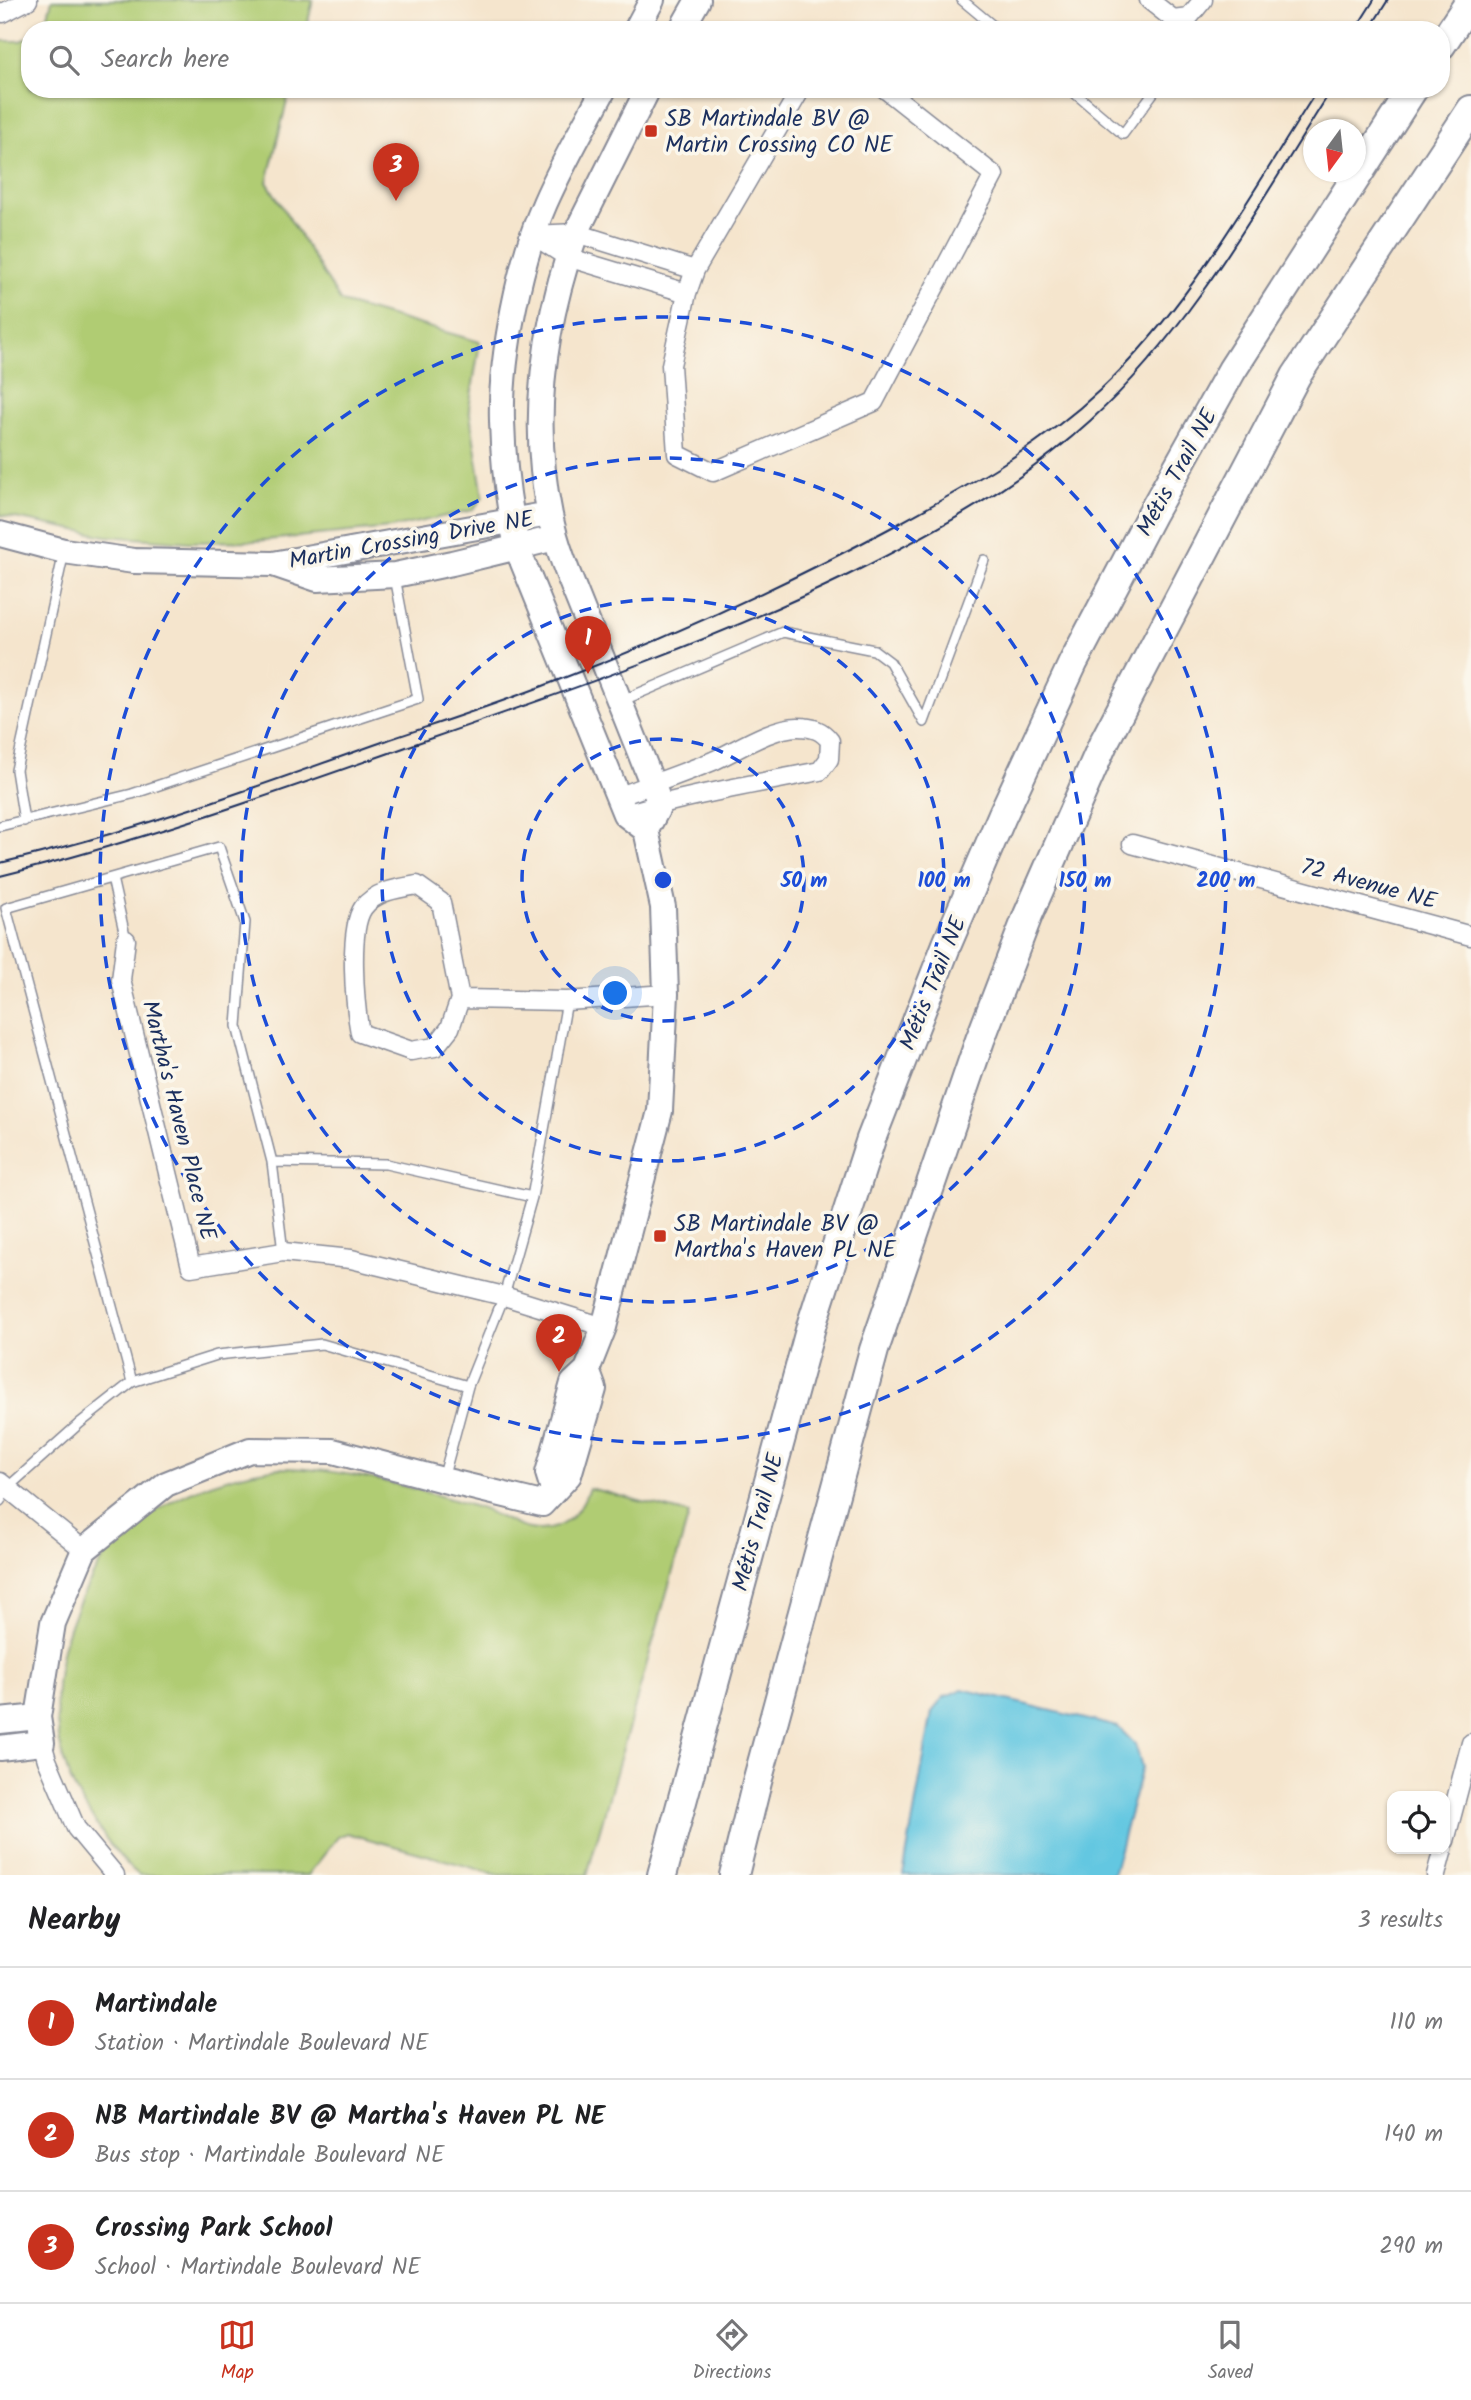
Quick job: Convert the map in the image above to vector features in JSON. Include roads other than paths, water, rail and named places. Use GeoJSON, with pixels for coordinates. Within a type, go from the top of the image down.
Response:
{"type":"FeatureCollection","features":[{"type":"Feature","properties":{"kind":"main road"},"geometry":{"type":"LineString","coordinates":[[1450,32],[1471,0]]}},
{"type":"Feature","properties":{"kind":"main road","name":"Métis Trail NE"},"geometry":{"type":"LineString","coordinates":[[662,1875],[812,1323],[871,1139],[947,944],[1002,816],[1073,663],[1151,515],[1232,370],[1407,98]]}},
{"type":"Feature","properties":{"kind":"main road"},"geometry":{"type":"LineString","coordinates":[[734,1875],[874,1350],[980,1040],[1028,915],[1103,744],[1296,376],[1471,110]]}},
{"type":"Feature","properties":{"kind":"street"},"geometry":{"type":"LineString","coordinates":[[0,12],[3,13],[28,0]]}},
{"type":"Feature","properties":{"kind":"street"},"geometry":{"type":"LineString","coordinates":[[641,21],[652,0]]}},
{"type":"Feature","properties":{"kind":"street"},"geometry":{"type":"LineString","coordinates":[[686,21],[698,0]]}},
{"type":"Feature","properties":{"kind":"street"},"geometry":{"type":"LineString","coordinates":[[1149,0],[1172,21]]}},
{"type":"Feature","properties":{"kind":"street"},"geometry":{"type":"LineString","coordinates":[[1182,21],[1203,0]]}},
{"type":"Feature","properties":{"kind":"street"},"geometry":{"type":"LineString","coordinates":[[599,98],[545,202],[533,235],[513,311],[502,420],[517,548],[621,806],[646,830]]}},
{"type":"Feature","properties":{"kind":"street"},"geometry":{"type":"LineString","coordinates":[[115,1875],[76,1828],[47,1760],[38,1717],[53,1623],[84,1550],[166,1485],[250,1450],[333,1451],[542,1504],[553,1489],[569,1475],[594,1389],[587,1370],[604,1327],[660,1111],[666,995],[663,907],[646,830],[656,794],[555,538],[549,514],[540,417],[542,369],[567,257],[576,233],[644,98]]}},
{"type":"Feature","properties":{"kind":"street"},"geometry":{"type":"LineString","coordinates":[[796,98],[695,270],[687,293],[671,365],[677,454],[713,472],[874,402],[994,175],[896,98]]}},
{"type":"Feature","properties":{"kind":"street"},"geometry":{"type":"LineString","coordinates":[[533,235],[576,233],[695,270]]}},
{"type":"Feature","properties":{"kind":"street"},"geometry":{"type":"LineString","coordinates":[[533,235],[567,257],[687,293]]}},
{"type":"Feature","properties":{"kind":"street","name":"Martin Crossing Drive NE"},"geometry":{"type":"LineString","coordinates":[[0,534],[64,551],[134,561],[273,564],[549,514]]}},
{"type":"Feature","properties":{"kind":"street","name":"Martin Crossing Drive NE"},"geometry":{"type":"LineString","coordinates":[[273,564],[317,579],[395,575],[555,538]]}},
{"type":"Feature","properties":{"kind":"street"},"geometry":{"type":"LineString","coordinates":[[621,806],[656,794],[820,771],[829,759],[830,741],[819,730],[796,727],[780,730],[712,761],[656,794]]}},
{"type":"Feature","properties":{"kind":"street","name":"72 Avenue NE"},"geometry":{"type":"LineString","coordinates":[[1132,844],[1471,936]]}},
{"type":"Feature","properties":{"kind":"street"},"geometry":{"type":"LineString","coordinates":[[417,885],[441,902],[460,999],[450,1028],[435,1047],[411,1051],[360,1033],[354,1001],[354,942],[362,909],[377,895],[417,885]]}},
{"type":"Feature","properties":{"kind":"street","name":"Martha's Haven Place NE"},"geometry":{"type":"LineString","coordinates":[[126,940],[121,980],[191,1267],[282,1252],[351,1259],[504,1296],[604,1327]]}},
{"type":"Feature","properties":{"kind":"street"},"geometry":{"type":"LineString","coordinates":[[460,999],[567,1001],[666,995]]}},
{"type":"Feature","properties":{"kind":"street"},"geometry":{"type":"LineString","coordinates":[[2,1490],[84,1550]]}},
{"type":"Feature","properties":{"kind":"street"},"geometry":{"type":"LineString","coordinates":[[0,1721],[38,1717]]}},
{"type":"Feature","properties":{"kind":"street"},"geometry":{"type":"LineString","coordinates":[[0,1748],[42,1743]]}},
{"type":"Feature","properties":{"kind":"street"},"geometry":{"type":"LineString","coordinates":[[1450,1822],[1471,1743]]}},
{"type":"Feature","properties":{"kind":"street"},"geometry":{"type":"LineString","coordinates":[[1436,1875],[1442,1854]]}},
{"type":"Feature","properties":{"kind":"lane"},"geometry":{"type":"LineString","coordinates":[[962,0],[987,21]]}},
{"type":"Feature","properties":{"kind":"lane"},"geometry":{"type":"LineString","coordinates":[[1081,98],[1123,134],[1149,98]]}},
{"type":"Feature","properties":{"kind":"lane"},"geometry":{"type":"LineString","coordinates":[[24,821],[16,770],[64,551]]}},
{"type":"Feature","properties":{"kind":"lane"},"geometry":{"type":"LineString","coordinates":[[620,701],[783,632],[874,650],[890,662],[923,722],[984,560]]}},
{"type":"Feature","properties":{"kind":"lane"},"geometry":{"type":"LineString","coordinates":[[0,826],[132,794],[418,699],[395,575]]}},
{"type":"Feature","properties":{"kind":"lane"},"geometry":{"type":"LineString","coordinates":[[132,1382],[6,908],[219,847],[245,922],[237,1026],[272,1162],[282,1252]]}},
{"type":"Feature","properties":{"kind":"lane"},"geometry":{"type":"LineString","coordinates":[[112,878],[126,940]]}},
{"type":"Feature","properties":{"kind":"lane"},"geometry":{"type":"LineString","coordinates":[[443,1480],[468,1386],[504,1296],[532,1197],[567,1001]]}},
{"type":"Feature","properties":{"kind":"lane"},"geometry":{"type":"LineString","coordinates":[[272,1162],[386,1164],[532,1197]]}},
{"type":"Feature","properties":{"kind":"lane"},"geometry":{"type":"LineString","coordinates":[[2,1490],[132,1382],[216,1355],[322,1343],[468,1386]]}},
{"type":"Feature","properties":{"kind":"water"},"geometry":{"type":"Polygon","coordinates":[[[962,1689],[1118,1727],[1135,1744],[1142,1767],[1113,1875],[903,1875],[932,1712],[944,1697],[962,1689]]]}},
{"type":"Feature","properties":{"kind":"tram line"},"geometry":{"type":"LineString","coordinates":[[1361,21],[1374,0]]}},
{"type":"Feature","properties":{"kind":"tram line"},"geometry":{"type":"LineString","coordinates":[[1375,21],[1388,0]]}},
{"type":"Feature","properties":{"kind":"tram line"},"geometry":{"type":"LineString","coordinates":[[0,863],[98,838],[194,808],[504,701],[678,631],[766,591],[853,548],[976,480],[1053,430],[1077,411],[1133,357],[1163,322],[1218,247],[1312,98]]}},
{"type":"Feature","properties":{"kind":"tram line"},"geometry":{"type":"LineString","coordinates":[[0,876],[216,813],[535,702],[694,643],[848,575],[975,506],[1063,444],[1128,384],[1193,305],[1251,220],[1326,98]]}},
{"type":"Feature","properties":{"kind":"place","name":"SB Martindale BV @ Martin Crossing CO NE"},"geometry":{"type":"Point","coordinates":[651,131]}},
{"type":"Feature","properties":{"kind":"place","name":"Crossing Park School"},"geometry":{"type":"Point","coordinates":[396,201]}},
{"type":"Feature","properties":{"kind":"place","name":"Martindale"},"geometry":{"type":"Point","coordinates":[588,674]}},
{"type":"Feature","properties":{"kind":"place","name":"SB Martindale BV @ Martha's Haven PL NE"},"geometry":{"type":"Point","coordinates":[660,1236]}},
{"type":"Feature","properties":{"kind":"place","name":"NB Martindale BV @ Martha's Haven PL NE"},"geometry":{"type":"Point","coordinates":[559,1372]}}]}
